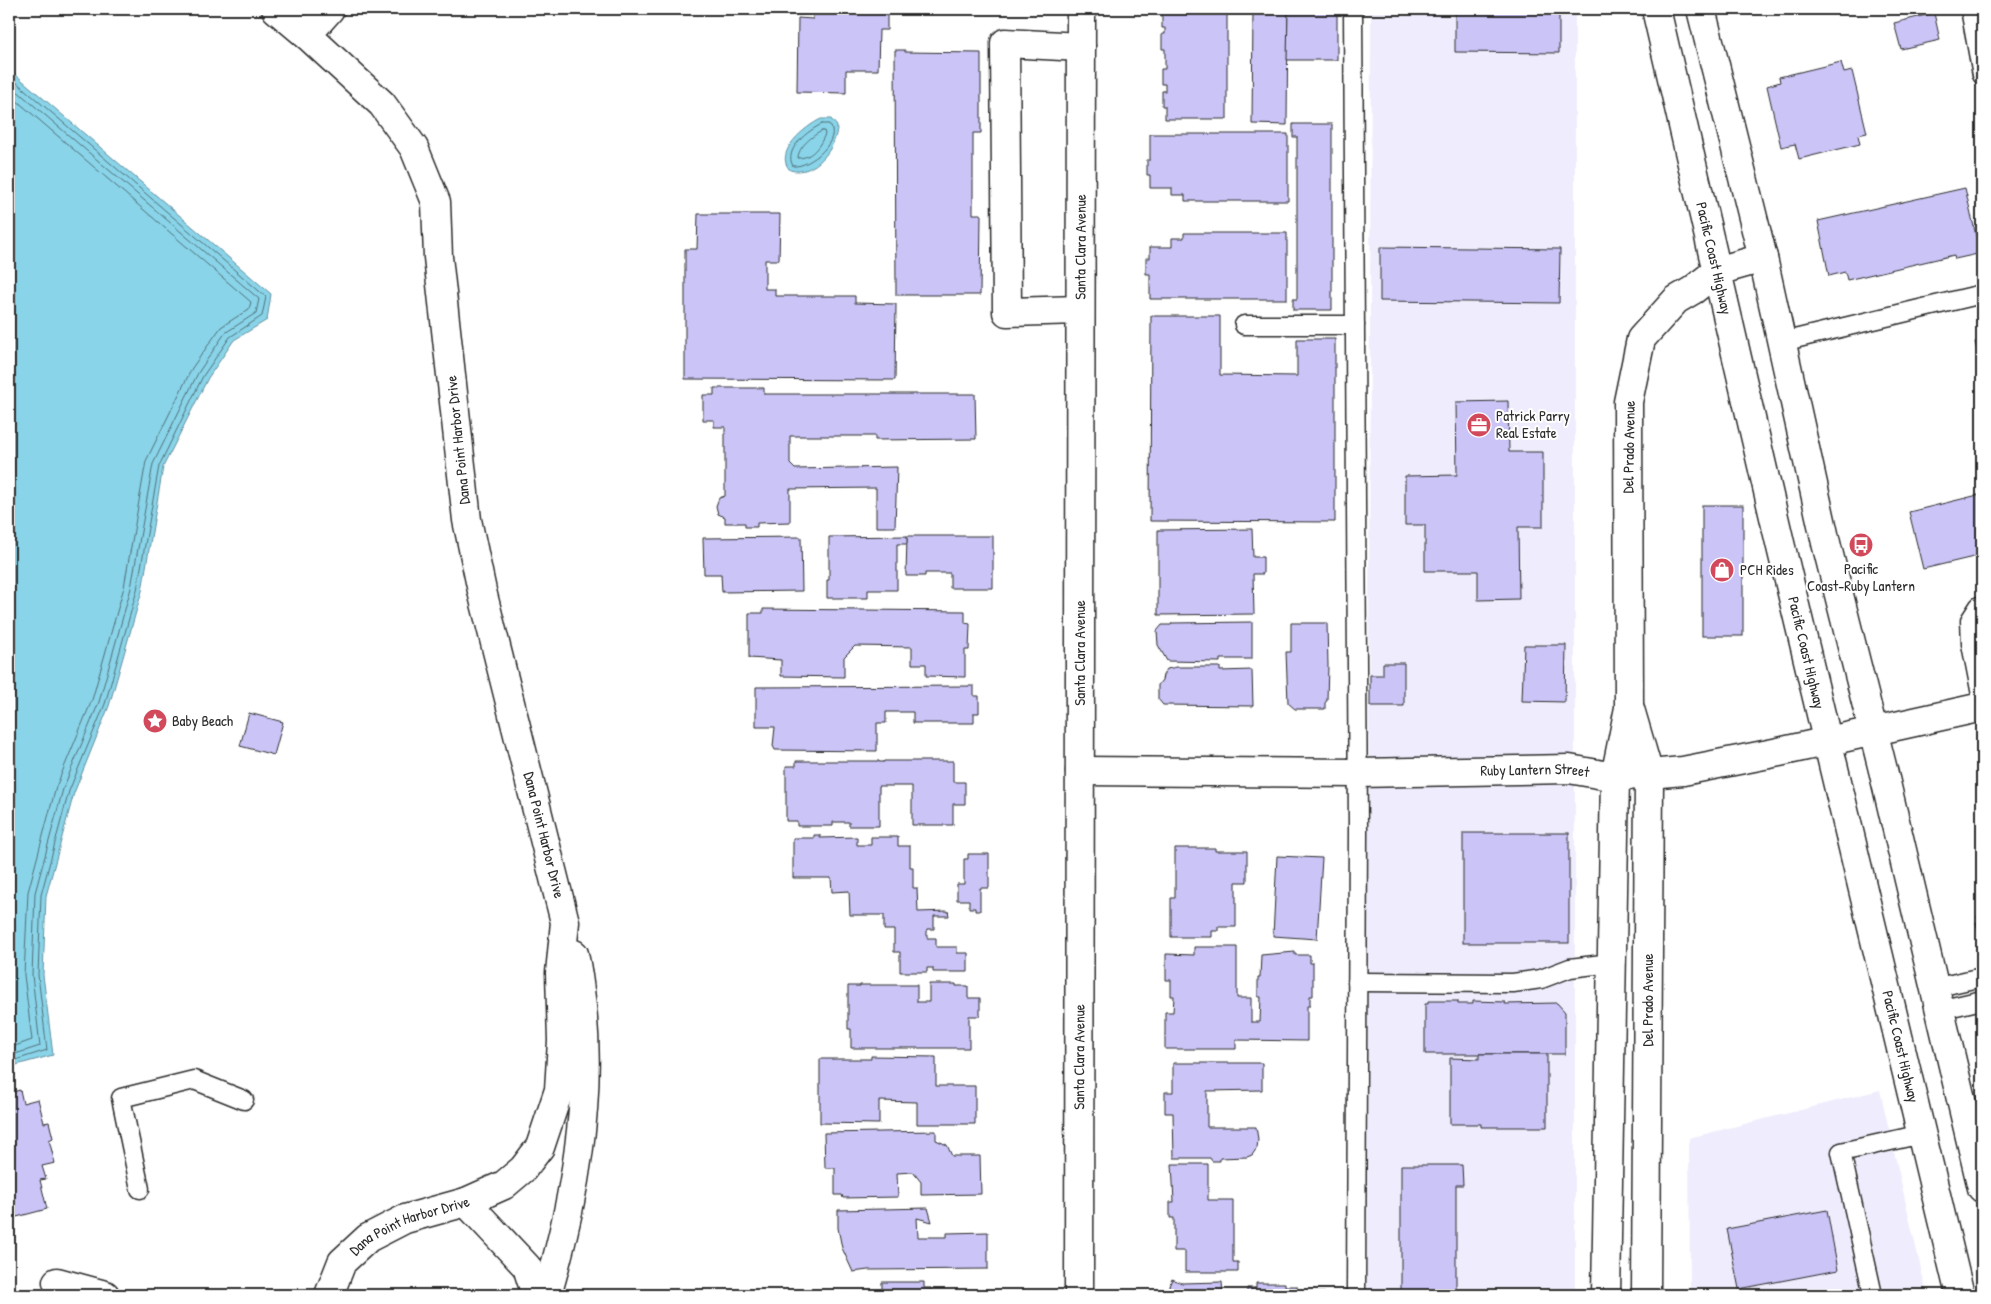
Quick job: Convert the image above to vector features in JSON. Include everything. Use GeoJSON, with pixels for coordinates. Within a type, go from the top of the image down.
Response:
{"type":"FeatureCollection","features":[{"type":"Feature","properties":{"kind":"main road","name":"Dana Point Harbor Drive"},"geometry":{"type":"LineString","coordinates":[[276,9],[382,104],[414,148],[436,202],[438,257],[467,520],[482,591],[578,970],[584,1030],[584,1082],[574,1189],[547,1295]]}},
{"type":"Feature","properties":{"kind":"main road"},"geometry":{"type":"LineString","coordinates":[[307,35],[330,9]]}},
{"type":"Feature","properties":{"kind":"main road","name":"Santa Clara Avenue"},"geometry":{"type":"LineString","coordinates":[[1079,1295],[1081,9]]}},
{"type":"Feature","properties":{"kind":"main road","name":"Pacific Coast Highway"},"geometry":{"type":"LineString","coordinates":[[1656,9],[1827,741],[1960,1295]]}},
{"type":"Feature","properties":{"kind":"main road"},"geometry":{"type":"LineString","coordinates":[[1701,9],[1763,258],[1826,544],[1873,730],[1982,1188]]}},
{"type":"Feature","properties":{"kind":"main road"},"geometry":{"type":"LineString","coordinates":[[1080,310],[1007,312],[1005,42],[1081,47]]}},
{"type":"Feature","properties":{"kind":"main road","name":"Del Prado Avenue"},"geometry":{"type":"LineString","coordinates":[[1606,1295],[1615,776],[1629,708],[1628,402],[1641,338],[1676,300],[1693,290],[1717,270],[1763,258]]}},
{"type":"Feature","properties":{"kind":"main road","name":"Ruby Lantern Street"},"geometry":{"type":"LineString","coordinates":[[1080,771],[1358,773],[1569,769],[1615,776],[1649,774],[1683,771],[1982,706]]}},
{"type":"Feature","properties":{"kind":"main road","name":"Del Prado Avenue"},"geometry":{"type":"LineString","coordinates":[[1629,708],[1649,774],[1646,1295]]}},
{"type":"Feature","properties":{"kind":"main road","name":"Dana Point Harbor Drive"},"geometry":{"type":"LineString","coordinates":[[329,1295],[342,1262],[368,1238],[405,1218],[466,1202],[504,1185],[523,1169],[540,1147],[559,1090],[562,1041],[560,973],[565,922]]}},
{"type":"Feature","properties":{"kind":"main road"},"geometry":{"type":"LineString","coordinates":[[466,1202],[528,1267],[536,1295]]}},
{"type":"Feature","properties":{"kind":"main road"},"geometry":{"type":"LineString","coordinates":[[57,1282],[105,1295]]}},
{"type":"Feature","properties":{"kind":"lane"},"geometry":{"type":"LineString","coordinates":[[1353,9],[1358,773],[1356,1295]]}},
{"type":"Feature","properties":{"kind":"lane"},"geometry":{"type":"LineString","coordinates":[[1970,9],[1982,76]]}},
{"type":"Feature","properties":{"kind":"lane"},"geometry":{"type":"LineString","coordinates":[[1782,342],[1982,294]]}},
{"type":"Feature","properties":{"kind":"lane"},"geometry":{"type":"LineString","coordinates":[[1244,325],[1355,325]]}},
{"type":"Feature","properties":{"kind":"lane"},"geometry":{"type":"LineString","coordinates":[[1982,605],[1979,606],[1970,620],[1971,644],[1982,700]]}},
{"type":"Feature","properties":{"kind":"lane"},"geometry":{"type":"LineString","coordinates":[[1357,982],[1513,983],[1541,979],[1570,968],[1612,963]]}},
{"type":"Feature","properties":{"kind":"lane"},"geometry":{"type":"LineString","coordinates":[[1937,999],[1982,977]]}},
{"type":"Feature","properties":{"kind":"lane"},"geometry":{"type":"LineString","coordinates":[[1937,999],[1982,1000]]}},
{"type":"Feature","properties":{"kind":"lane"},"geometry":{"type":"LineString","coordinates":[[140,1189],[121,1098],[194,1080],[244,1100]]}},
{"type":"Feature","properties":{"kind":"lane"},"geometry":{"type":"LineString","coordinates":[[1873,1295],[1841,1152],[1922,1134]]}},
{"type":"Feature","properties":{"kind":"shaded area"},"geometry":{"type":"Polygon","coordinates":[[[1371,9],[1575,9],[1575,1295],[1367,1295],[1371,9]]]}},
{"type":"Feature","properties":{"kind":"shaded area"},"geometry":{"type":"Polygon","coordinates":[[[1880,1090],[1927,1295],[1690,1295],[1689,1138],[1880,1090]]]}},
{"type":"Feature","properties":{"kind":"water"},"geometry":{"type":"Polygon","coordinates":[[[9,69],[271,294],[267,320],[234,340],[208,378],[163,467],[142,591],[109,706],[74,793],[46,896],[43,975],[53,1055],[9,1067],[9,69]]]}},
{"type":"Feature","properties":{"kind":"water"},"geometry":{"type":"Polygon","coordinates":[[[821,119],[831,119],[837,126],[833,143],[822,159],[815,165],[799,171],[790,170],[786,163],[788,148],[800,133],[821,119]]]}},
{"type":"Feature","properties":{"kind":"building"},"geometry":{"type":"Polygon","coordinates":[[[813,9],[887,9],[887,30],[879,30],[878,70],[846,70],[846,93],[797,92],[798,18],[813,19],[813,9]]]}},
{"type":"Feature","properties":{"kind":"building"},"geometry":{"type":"Polygon","coordinates":[[[1166,9],[1227,9],[1227,119],[1165,119],[1165,106],[1162,106],[1162,91],[1165,91],[1165,84],[1161,84],[1161,69],[1165,69],[1165,49],[1162,49],[1162,34],[1165,34],[1165,28],[1162,28],[1162,13],[1166,13],[1166,9]]]}},
{"type":"Feature","properties":{"kind":"building"},"geometry":{"type":"Polygon","coordinates":[[[1253,9],[1288,9],[1287,125],[1252,124],[1253,9]]]}},
{"type":"Feature","properties":{"kind":"building"},"geometry":{"type":"Polygon","coordinates":[[[1288,9],[1337,9],[1337,60],[1287,60],[1288,9]]]}},
{"type":"Feature","properties":{"kind":"building"},"geometry":{"type":"Polygon","coordinates":[[[1455,9],[1559,9],[1559,53],[1455,52],[1455,9]]]}},
{"type":"Feature","properties":{"kind":"building"},"geometry":{"type":"Polygon","coordinates":[[[1934,13],[1940,40],[1901,49],[1894,23],[1934,13]]]}},
{"type":"Feature","properties":{"kind":"building"},"geometry":{"type":"Polygon","coordinates":[[[895,50],[905,50],[905,52],[981,53],[981,133],[973,133],[973,214],[981,214],[980,295],[896,295],[895,50]]]}},
{"type":"Feature","properties":{"kind":"building"},"geometry":{"type":"Polygon","coordinates":[[[1841,62],[1844,73],[1852,71],[1867,133],[1858,135],[1860,144],[1799,159],[1795,144],[1781,147],[1767,86],[1780,82],[1779,77],[1841,62]]]}},
{"type":"Feature","properties":{"kind":"building"},"geometry":{"type":"Polygon","coordinates":[[[1293,124],[1332,124],[1332,310],[1293,310],[1293,299],[1297,299],[1297,137],[1293,137],[1293,124]]]}},
{"type":"Feature","properties":{"kind":"building"},"geometry":{"type":"Polygon","coordinates":[[[1150,134],[1288,134],[1288,201],[1185,201],[1185,195],[1172,195],[1172,188],[1150,188],[1150,175],[1147,175],[1147,160],[1150,160],[1150,134]]]}},
{"type":"Feature","properties":{"kind":"building"},"geometry":{"type":"Polygon","coordinates":[[[1965,188],[1977,240],[1979,239],[1982,253],[1955,259],[1954,255],[1847,280],[1845,272],[1829,276],[1818,221],[1965,188]]]}},
{"type":"Feature","properties":{"kind":"building"},"geometry":{"type":"Polygon","coordinates":[[[698,214],[780,214],[779,260],[765,260],[765,289],[775,289],[775,296],[855,296],[855,303],[896,304],[895,380],[685,379],[685,249],[697,249],[698,214]]]}},
{"type":"Feature","properties":{"kind":"building"},"geometry":{"type":"Polygon","coordinates":[[[1184,233],[1287,233],[1287,299],[1150,299],[1150,274],[1146,274],[1146,258],[1150,258],[1150,247],[1172,247],[1172,238],[1184,238],[1184,233]]]}},
{"type":"Feature","properties":{"kind":"building"},"geometry":{"type":"Polygon","coordinates":[[[1380,247],[1560,249],[1559,303],[1380,301],[1380,247]]]}},
{"type":"Feature","properties":{"kind":"building"},"geometry":{"type":"Polygon","coordinates":[[[1151,316],[1220,316],[1220,375],[1297,376],[1297,339],[1335,339],[1335,522],[1150,521],[1151,316]]]}},
{"type":"Feature","properties":{"kind":"building"},"geometry":{"type":"Polygon","coordinates":[[[1982,340],[1982,371],[1975,342],[1982,340]]]}},
{"type":"Feature","properties":{"kind":"building"},"geometry":{"type":"Polygon","coordinates":[[[714,388],[764,388],[764,394],[975,394],[976,439],[875,440],[875,436],[790,436],[790,464],[795,469],[897,467],[895,527],[876,527],[876,488],[790,489],[790,522],[757,523],[757,527],[745,527],[745,523],[725,523],[725,517],[718,514],[716,506],[719,498],[725,496],[725,427],[714,427],[714,420],[703,420],[703,395],[714,395],[714,388]]]}},
{"type":"Feature","properties":{"kind":"building"},"geometry":{"type":"Polygon","coordinates":[[[1508,401],[1509,452],[1543,452],[1543,527],[1518,527],[1519,599],[1478,600],[1478,571],[1425,571],[1425,525],[1405,525],[1405,476],[1457,475],[1456,402],[1508,401]]]}},
{"type":"Feature","properties":{"kind":"building"},"geometry":{"type":"Polygon","coordinates":[[[1982,494],[1982,555],[1923,569],[1909,512],[1982,494]]]}},
{"type":"Feature","properties":{"kind":"building","name":"PCH Rides"},"geometry":{"type":"Polygon","coordinates":[[[1702,505],[1743,505],[1743,636],[1702,636],[1702,505]]]}},
{"type":"Feature","properties":{"kind":"building"},"geometry":{"type":"Polygon","coordinates":[[[1252,529],[1253,557],[1263,557],[1263,574],[1253,574],[1254,614],[1158,615],[1158,530],[1252,529]]]}},
{"type":"Feature","properties":{"kind":"building"},"geometry":{"type":"Polygon","coordinates":[[[907,536],[993,536],[993,588],[950,588],[950,573],[925,573],[925,576],[906,576],[907,536]]]}},
{"type":"Feature","properties":{"kind":"building"},"geometry":{"type":"Polygon","coordinates":[[[907,536],[907,544],[897,544],[897,590],[868,590],[868,598],[827,598],[829,537],[907,536]]]}},
{"type":"Feature","properties":{"kind":"building"},"geometry":{"type":"Polygon","coordinates":[[[801,537],[802,591],[722,592],[721,574],[704,574],[703,538],[801,537]]]}},
{"type":"Feature","properties":{"kind":"building"},"geometry":{"type":"Polygon","coordinates":[[[763,609],[965,611],[965,623],[970,624],[969,650],[965,650],[965,677],[926,676],[926,664],[912,664],[912,647],[855,646],[844,657],[844,677],[781,676],[781,660],[749,658],[749,613],[763,613],[763,609]]]}},
{"type":"Feature","properties":{"kind":"building"},"geometry":{"type":"Polygon","coordinates":[[[1252,622],[1252,659],[1220,659],[1220,662],[1167,661],[1158,645],[1157,631],[1162,625],[1171,625],[1172,623],[1252,622]]]}},
{"type":"Feature","properties":{"kind":"building"},"geometry":{"type":"Polygon","coordinates":[[[1291,623],[1327,623],[1328,666],[1325,709],[1295,709],[1288,703],[1286,652],[1291,652],[1291,623]]]}},
{"type":"Feature","properties":{"kind":"building"},"geometry":{"type":"Polygon","coordinates":[[[1524,645],[1566,645],[1565,702],[1522,701],[1524,645]]]}},
{"type":"Feature","properties":{"kind":"building"},"geometry":{"type":"Polygon","coordinates":[[[1383,663],[1404,663],[1404,706],[1370,706],[1370,675],[1383,675],[1383,663]]]}},
{"type":"Feature","properties":{"kind":"building"},"geometry":{"type":"Polygon","coordinates":[[[1177,667],[1220,667],[1220,671],[1252,670],[1253,706],[1163,705],[1158,699],[1158,685],[1167,669],[1177,667]]]}},
{"type":"Feature","properties":{"kind":"building"},"geometry":{"type":"Polygon","coordinates":[[[974,686],[974,696],[979,696],[979,713],[974,713],[974,723],[913,723],[913,712],[886,712],[886,723],[877,723],[877,751],[775,750],[773,746],[775,727],[756,727],[756,687],[974,686]]]}},
{"type":"Feature","properties":{"kind":"building"},"geometry":{"type":"Polygon","coordinates":[[[249,713],[283,722],[274,755],[240,746],[249,713]]]}},
{"type":"Feature","properties":{"kind":"building"},"geometry":{"type":"Polygon","coordinates":[[[796,761],[953,761],[953,782],[965,782],[965,804],[953,804],[953,825],[912,825],[912,786],[879,786],[879,826],[849,826],[849,822],[833,822],[833,826],[797,826],[797,821],[786,821],[786,766],[796,766],[796,761]]]}},
{"type":"Feature","properties":{"kind":"building"},"geometry":{"type":"Polygon","coordinates":[[[1463,833],[1569,833],[1569,943],[1463,943],[1463,833]]]}},
{"type":"Feature","properties":{"kind":"building"},"geometry":{"type":"Polygon","coordinates":[[[814,835],[820,835],[820,838],[857,837],[857,845],[871,845],[871,837],[898,837],[898,846],[910,846],[910,867],[913,867],[913,888],[917,888],[918,912],[948,911],[949,916],[934,916],[934,929],[927,929],[927,938],[936,938],[936,947],[957,947],[957,953],[968,953],[968,972],[933,972],[933,968],[927,968],[927,972],[900,972],[900,952],[894,952],[894,930],[884,930],[884,915],[850,915],[849,891],[832,892],[831,878],[793,878],[793,838],[814,838],[814,835]]]}},
{"type":"Feature","properties":{"kind":"building"},"geometry":{"type":"Polygon","coordinates":[[[1175,848],[1215,848],[1215,851],[1247,851],[1247,882],[1236,882],[1236,927],[1218,927],[1218,931],[1212,931],[1212,937],[1171,937],[1171,898],[1175,898],[1175,848]]]}},
{"type":"Feature","properties":{"kind":"building"},"geometry":{"type":"Polygon","coordinates":[[[968,854],[989,854],[989,888],[980,888],[980,911],[975,911],[975,908],[969,908],[969,900],[957,900],[957,884],[964,884],[964,859],[968,859],[968,854]]]}},
{"type":"Feature","properties":{"kind":"building"},"geometry":{"type":"Polygon","coordinates":[[[1277,856],[1322,858],[1317,939],[1273,936],[1277,856]]]}},
{"type":"Feature","properties":{"kind":"building"},"geometry":{"type":"Polygon","coordinates":[[[1982,914],[1981,946],[1976,922],[1978,922],[1977,916],[1982,914]]]}},
{"type":"Feature","properties":{"kind":"building"},"geometry":{"type":"Polygon","coordinates":[[[1194,947],[1237,947],[1237,998],[1251,998],[1251,1022],[1260,1022],[1261,997],[1258,997],[1258,978],[1260,978],[1261,955],[1295,952],[1295,955],[1310,955],[1310,963],[1313,963],[1313,996],[1310,996],[1310,1006],[1307,1006],[1307,1041],[1236,1040],[1236,1049],[1165,1049],[1165,1012],[1173,1012],[1174,996],[1171,996],[1171,980],[1166,980],[1166,954],[1194,955],[1194,947]]]}},
{"type":"Feature","properties":{"kind":"building"},"geometry":{"type":"Polygon","coordinates":[[[929,984],[968,986],[968,998],[980,998],[980,1016],[969,1016],[969,1048],[851,1048],[851,1029],[848,1029],[848,986],[917,985],[917,1002],[929,1002],[929,984]]]}},
{"type":"Feature","properties":{"kind":"building"},"geometry":{"type":"Polygon","coordinates":[[[1428,1001],[1458,1001],[1458,1004],[1473,1004],[1473,1001],[1505,1002],[1505,1004],[1557,1003],[1565,1012],[1565,1054],[1425,1054],[1425,1004],[1428,1004],[1428,1001]]]}},
{"type":"Feature","properties":{"kind":"building"},"geometry":{"type":"Polygon","coordinates":[[[1479,1054],[1547,1054],[1547,1127],[1481,1127],[1481,1124],[1450,1124],[1450,1058],[1479,1059],[1479,1054]]]}},
{"type":"Feature","properties":{"kind":"building"},"geometry":{"type":"Polygon","coordinates":[[[871,1056],[936,1057],[936,1086],[975,1086],[975,1124],[917,1124],[917,1102],[879,1101],[879,1124],[820,1123],[820,1059],[871,1059],[871,1056]]]}},
{"type":"Feature","properties":{"kind":"building"},"geometry":{"type":"Polygon","coordinates":[[[1173,1063],[1262,1063],[1262,1090],[1207,1091],[1207,1127],[1256,1127],[1257,1148],[1252,1155],[1247,1157],[1220,1158],[1220,1161],[1212,1161],[1210,1158],[1174,1158],[1173,1113],[1165,1113],[1165,1092],[1173,1092],[1173,1063]]]}},
{"type":"Feature","properties":{"kind":"building"},"geometry":{"type":"Polygon","coordinates":[[[20,1090],[23,1103],[38,1099],[44,1123],[49,1122],[53,1138],[49,1140],[55,1163],[42,1166],[46,1179],[40,1180],[47,1209],[9,1219],[9,1093],[20,1090]]]}},
{"type":"Feature","properties":{"kind":"building"},"geometry":{"type":"Polygon","coordinates":[[[936,1131],[936,1140],[947,1145],[952,1156],[980,1156],[981,1194],[921,1195],[921,1182],[913,1172],[897,1173],[898,1197],[843,1198],[842,1195],[835,1195],[835,1168],[825,1168],[824,1133],[936,1131]]]}},
{"type":"Feature","properties":{"kind":"building"},"geometry":{"type":"Polygon","coordinates":[[[1172,1164],[1208,1164],[1208,1200],[1233,1200],[1233,1262],[1238,1262],[1238,1272],[1185,1272],[1185,1251],[1174,1251],[1174,1218],[1170,1218],[1170,1202],[1174,1202],[1172,1164]]]}},
{"type":"Feature","properties":{"kind":"building"},"geometry":{"type":"Polygon","coordinates":[[[1401,1165],[1462,1165],[1463,1185],[1456,1185],[1456,1295],[1401,1295],[1401,1165]]]}},
{"type":"Feature","properties":{"kind":"building"},"geometry":{"type":"Polygon","coordinates":[[[928,1208],[932,1222],[917,1218],[918,1237],[947,1237],[947,1233],[988,1232],[988,1269],[868,1270],[853,1272],[842,1248],[838,1228],[838,1210],[928,1208]]]}},
{"type":"Feature","properties":{"kind":"building"},"geometry":{"type":"Polygon","coordinates":[[[1827,1210],[1838,1270],[1739,1289],[1727,1229],[1827,1210]]]}},
{"type":"Feature","properties":{"kind":"building"},"geometry":{"type":"Polygon","coordinates":[[[1172,1279],[1182,1283],[1222,1282],[1223,1295],[1165,1295],[1172,1279]]]}},
{"type":"Feature","properties":{"kind":"building"},"geometry":{"type":"Polygon","coordinates":[[[882,1282],[924,1282],[924,1288],[931,1288],[931,1295],[842,1295],[842,1291],[882,1291],[882,1282]]]}},
{"type":"Feature","properties":{"kind":"building"},"geometry":{"type":"Polygon","coordinates":[[[1256,1283],[1285,1283],[1285,1286],[1297,1286],[1297,1293],[1325,1293],[1325,1295],[1247,1295],[1247,1288],[1256,1288],[1256,1283]]]}},
{"type":"Feature","properties":{"kind":"place","name":"Patrick Parry Real Estate"},"geometry":{"type":"Point","coordinates":[1479,425]}},
{"type":"Feature","properties":{"kind":"place","name":"Pacific Coast-Ruby Lantern"},"geometry":{"type":"Point","coordinates":[1861,545]}},
{"type":"Feature","properties":{"kind":"place","name":"PCH Rides"},"geometry":{"type":"Point","coordinates":[1722,570]}},
{"type":"Feature","properties":{"kind":"place","name":"Baby Beach"},"geometry":{"type":"Point","coordinates":[155,721]}}]}
